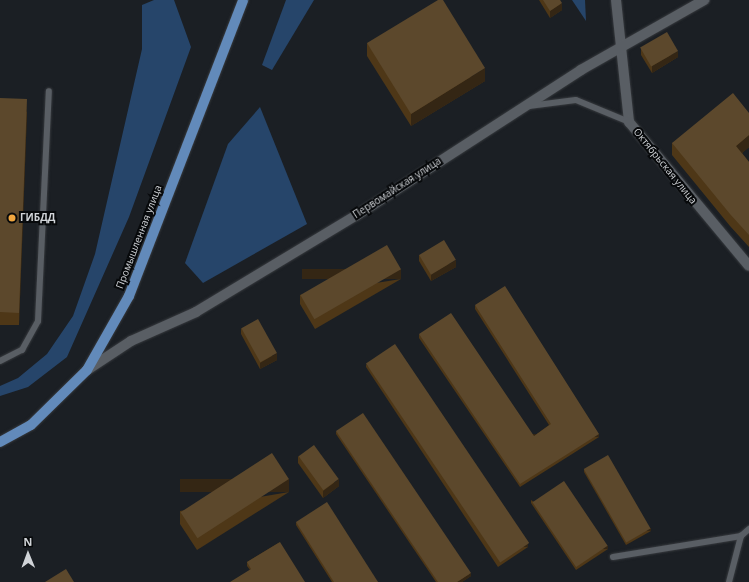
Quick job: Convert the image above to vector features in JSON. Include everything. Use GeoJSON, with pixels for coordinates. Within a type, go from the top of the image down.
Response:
{"type":"FeatureCollection","features":[{"type":"Feature","properties":{"kind":"main road","name":"Промышленная улица"},"geometry":{"type":"LineString","coordinates":[[0,442],[31,425],[87,370],[129,296],[242,0]]}},
{"type":"Feature","properties":{"kind":"street","name":"Октябрьская улица"},"geometry":{"type":"LineString","coordinates":[[616,0],[629,122],[749,266]]}},
{"type":"Feature","properties":{"kind":"street","name":"Первомайская улица"},"geometry":{"type":"LineString","coordinates":[[87,370],[130,341],[196,312],[357,215],[581,70],[704,0]]}},
{"type":"Feature","properties":{"kind":"lane"},"geometry":{"type":"LineString","coordinates":[[0,361],[22,350],[38,321],[49,91]]}},
{"type":"Feature","properties":{"kind":"lane"},"geometry":{"type":"LineString","coordinates":[[525,106],[576,100],[629,122]]}},
{"type":"Feature","properties":{"kind":"lane"},"geometry":{"type":"LineString","coordinates":[[613,557],[741,536],[749,529]]}},
{"type":"Feature","properties":{"kind":"lane"},"geometry":{"type":"LineString","coordinates":[[729,582],[741,536]]}},
{"type":"Feature","properties":{"kind":"shaded area"},"geometry":{"type":"Polygon","coordinates":[[[154,0],[174,0],[191,47],[129,217],[67,357],[28,387],[0,396],[0,386],[18,378],[47,354],[73,316],[95,254],[142,49],[142,5],[154,0]]]}},
{"type":"Feature","properties":{"kind":"shaded area"},"geometry":{"type":"Polygon","coordinates":[[[286,0],[314,0],[272,70],[262,65],[286,0]]]}},
{"type":"Feature","properties":{"kind":"shaded area"},"geometry":{"type":"Polygon","coordinates":[[[572,0],[585,0],[586,21],[572,0]]]}},
{"type":"Feature","properties":{"kind":"shaded area"},"geometry":{"type":"Polygon","coordinates":[[[260,107],[307,224],[203,283],[185,263],[228,144],[260,107]]]}},
{"type":"Feature","properties":{"kind":"building"},"geometry":{"type":"Polygon","coordinates":[[[438,0],[443,0],[485,68],[411,114],[367,43],[438,0]]]}},
{"type":"Feature","properties":{"kind":"building"},"geometry":{"type":"Polygon","coordinates":[[[543,0],[560,0],[562,3],[550,11],[543,0]]]}},
{"type":"Feature","properties":{"kind":"building"},"geometry":{"type":"Polygon","coordinates":[[[667,32],[678,51],[651,67],[640,48],[667,32]]]}},
{"type":"Feature","properties":{"kind":"building"},"geometry":{"type":"Polygon","coordinates":[[[733,93],[749,113],[749,135],[736,146],[749,162],[749,235],[672,143],[733,93]]]}},
{"type":"Feature","properties":{"kind":"building","name":"ГИБДД"},"geometry":{"type":"Polygon","coordinates":[[[0,98],[27,99],[19,313],[0,312],[0,98]]]}},
{"type":"Feature","properties":{"kind":"building"},"geometry":{"type":"Polygon","coordinates":[[[444,240],[456,260],[431,275],[419,255],[444,240]]]}},
{"type":"Feature","properties":{"kind":"building"},"geometry":{"type":"Polygon","coordinates":[[[387,245],[401,269],[314,319],[300,295],[387,245]]]}},
{"type":"Feature","properties":{"kind":"building"},"geometry":{"type":"Polygon","coordinates":[[[505,286],[599,434],[520,484],[419,334],[451,313],[534,436],[551,424],[475,305],[505,286]]]}},
{"type":"Feature","properties":{"kind":"building"},"geometry":{"type":"Polygon","coordinates":[[[258,319],[277,353],[260,362],[241,328],[258,319]]]}},
{"type":"Feature","properties":{"kind":"building"},"geometry":{"type":"Polygon","coordinates":[[[395,344],[529,543],[500,563],[366,364],[395,344]]]}},
{"type":"Feature","properties":{"kind":"building"},"geometry":{"type":"Polygon","coordinates":[[[363,413],[471,573],[457,582],[438,582],[336,431],[363,413]]]}},
{"type":"Feature","properties":{"kind":"building"},"geometry":{"type":"Polygon","coordinates":[[[314,445],[339,479],[323,490],[299,456],[314,445]]]}},
{"type":"Feature","properties":{"kind":"building"},"geometry":{"type":"Polygon","coordinates":[[[272,453],[289,479],[197,538],[181,512],[272,453]]]}},
{"type":"Feature","properties":{"kind":"building"},"geometry":{"type":"Polygon","coordinates":[[[608,455],[650,529],[626,543],[584,469],[608,455]]]}},
{"type":"Feature","properties":{"kind":"building"},"geometry":{"type":"Polygon","coordinates":[[[564,481],[608,546],[576,567],[532,502],[564,481]]]}},
{"type":"Feature","properties":{"kind":"building"},"geometry":{"type":"Polygon","coordinates":[[[327,502],[378,582],[334,582],[296,522],[327,502]]]}},
{"type":"Feature","properties":{"kind":"building"},"geometry":{"type":"Polygon","coordinates":[[[280,542],[305,582],[230,582],[251,569],[247,562],[280,542]]]}},
{"type":"Feature","properties":{"kind":"building"},"geometry":{"type":"Polygon","coordinates":[[[66,569],[74,582],[45,582],[66,569]]]}},
{"type":"Feature","properties":{"kind":"place","name":"ГИБДД"},"geometry":{"type":"Point","coordinates":[12,218]}}]}
